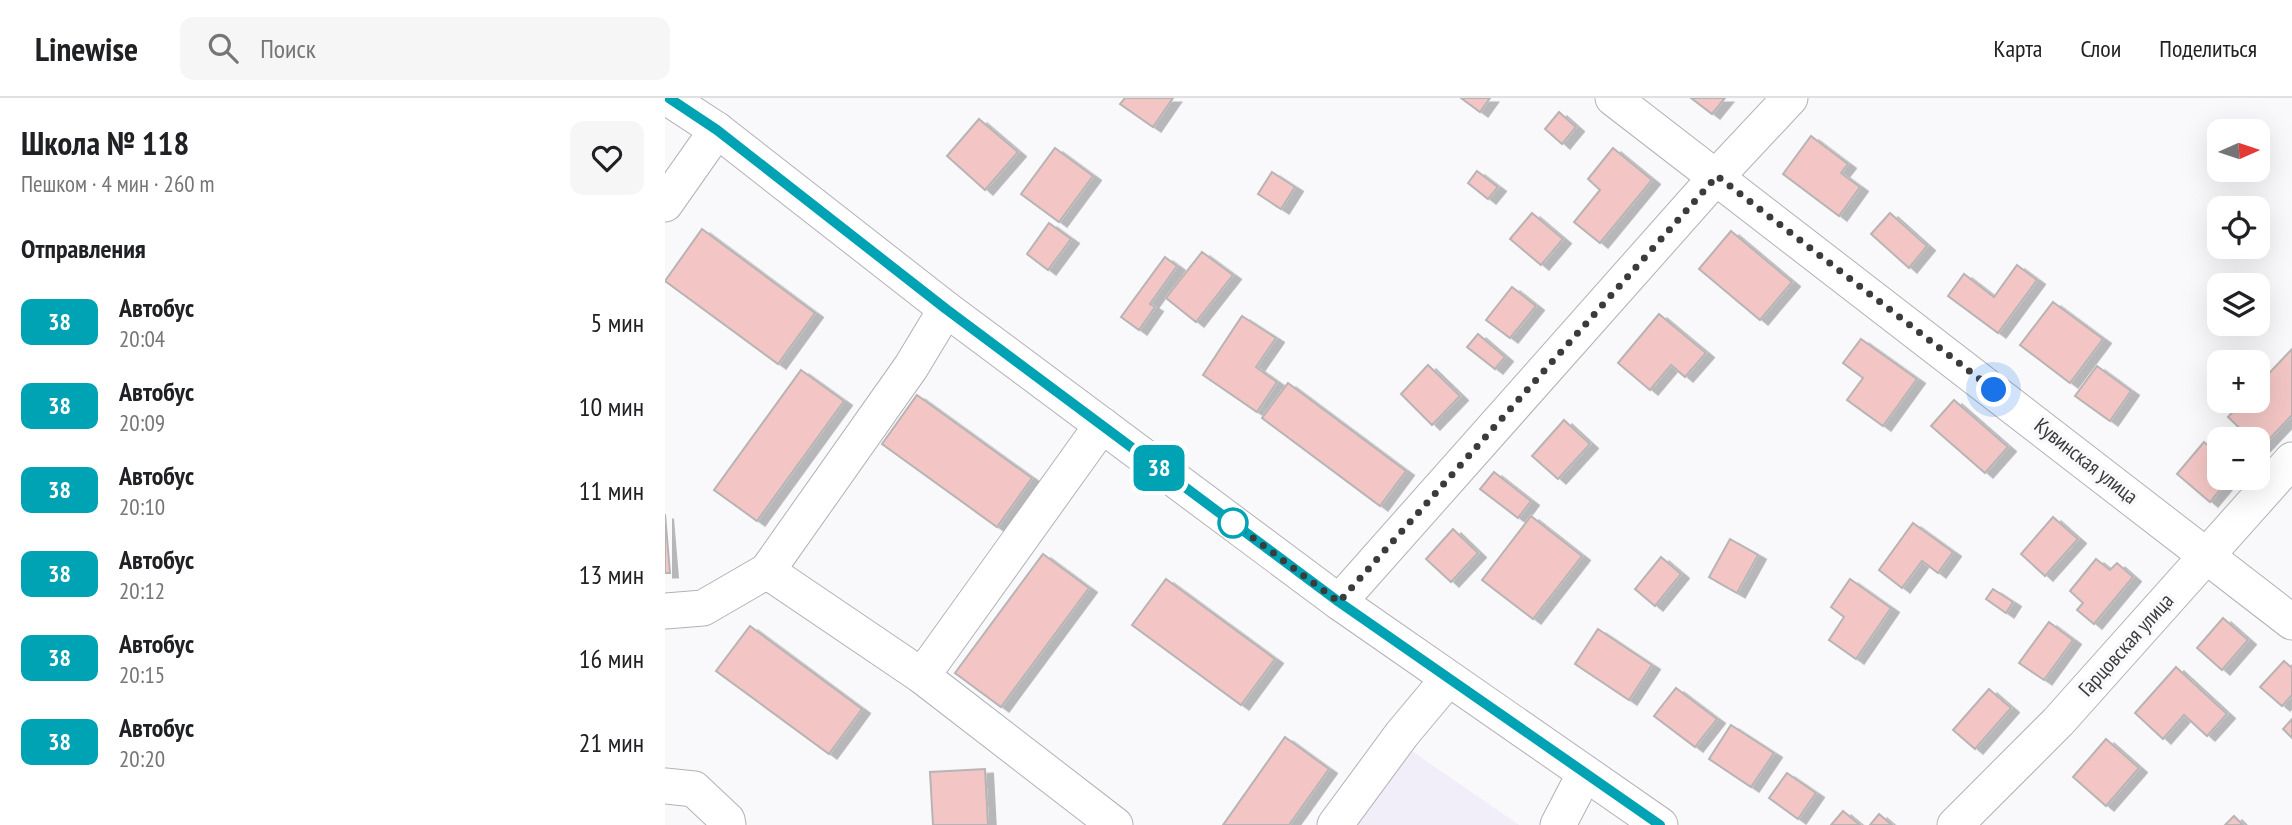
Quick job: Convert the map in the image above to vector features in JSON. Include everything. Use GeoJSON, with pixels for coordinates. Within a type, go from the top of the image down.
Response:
{"type":"FeatureCollection","features":[{"type":"Feature","properties":{"kind":"street","name":"Кувинская улица"},"geometry":{"type":"LineString","coordinates":[[1613,98],[2292,622]]}},
{"type":"Feature","properties":{"kind":"street"},"geometry":{"type":"LineString","coordinates":[[1339,602],[1717,176],[1790,98]]}},
{"type":"Feature","properties":{"kind":"street"},"geometry":{"type":"LineString","coordinates":[[678,101],[946,309],[1339,602],[1660,825]]}},
{"type":"Feature","properties":{"kind":"street"},"geometry":{"type":"LineString","coordinates":[[665,204],[717,130]]}},
{"type":"Feature","properties":{"kind":"street"},"geometry":{"type":"LineString","coordinates":[[665,611],[703,608],[767,571],[911,367],[946,309]]}},
{"type":"Feature","properties":{"kind":"street"},"geometry":{"type":"LineString","coordinates":[[922,676],[1102,425]]}},
{"type":"Feature","properties":{"kind":"street","name":"Гарцовская улица"},"geometry":{"type":"LineString","coordinates":[[1955,825],[2058,722],[2292,460]]}},
{"type":"Feature","properties":{"kind":"street"},"geometry":{"type":"LineString","coordinates":[[767,571],[922,676],[1115,825]]}},
{"type":"Feature","properties":{"kind":"street"},"geometry":{"type":"LineString","coordinates":[[1335,825],[1402,734],[1448,680]]}},
{"type":"Feature","properties":{"kind":"street"},"geometry":{"type":"LineString","coordinates":[[1558,825],[1585,773]]}},
{"type":"Feature","properties":{"kind":"street"},"geometry":{"type":"LineString","coordinates":[[665,786],[694,789],[728,825]]}},
{"type":"Feature","properties":{"kind":"shaded area"},"geometry":{"type":"Polygon","coordinates":[[[1406,747],[1519,825],[1350,825],[1406,747]]]}},
{"type":"Feature","properties":{"kind":"building"},"geometry":{"type":"Polygon","coordinates":[[[1125,98],[1173,98],[1153,127],[1120,104],[1125,98]]]}},
{"type":"Feature","properties":{"kind":"building"},"geometry":{"type":"Polygon","coordinates":[[[1461,98],[1490,98],[1480,112],[1461,98]]]}},
{"type":"Feature","properties":{"kind":"building"},"geometry":{"type":"Polygon","coordinates":[[[1691,98],[1725,98],[1712,114],[1691,98]]]}},
{"type":"Feature","properties":{"kind":"building"},"geometry":{"type":"Polygon","coordinates":[[[1559,112],[1576,127],[1562,144],[1545,129],[1559,112]]]}},
{"type":"Feature","properties":{"kind":"building"},"geometry":{"type":"Polygon","coordinates":[[[979,119],[1018,152],[985,190],[947,156],[979,119]]]}},
{"type":"Feature","properties":{"kind":"building"},"geometry":{"type":"Polygon","coordinates":[[[1811,136],[1848,164],[1841,173],[1860,187],[1839,216],[1783,174],[1811,136]]]}},
{"type":"Feature","properties":{"kind":"building"},"geometry":{"type":"Polygon","coordinates":[[[1055,148],[1093,176],[1059,222],[1021,194],[1055,148]]]}},
{"type":"Feature","properties":{"kind":"building"},"geometry":{"type":"Polygon","coordinates":[[[1613,148],[1652,180],[1600,243],[1574,222],[1600,190],[1588,179],[1613,148]]]}},
{"type":"Feature","properties":{"kind":"building"},"geometry":{"type":"Polygon","coordinates":[[[1477,171],[1498,187],[1488,199],[1468,183],[1477,171]]]}},
{"type":"Feature","properties":{"kind":"building"},"geometry":{"type":"Polygon","coordinates":[[[1272,172],[1295,187],[1281,209],[1258,194],[1272,172]]]}},
{"type":"Feature","properties":{"kind":"building"},"geometry":{"type":"Polygon","coordinates":[[[1532,213],[1563,239],[1541,265],[1510,239],[1532,213]]]}},
{"type":"Feature","properties":{"kind":"building"},"geometry":{"type":"Polygon","coordinates":[[[1890,213],[1927,246],[1909,268],[1871,234],[1890,213]]]}},
{"type":"Feature","properties":{"kind":"building"},"geometry":{"type":"Polygon","coordinates":[[[1049,223],[1071,239],[1048,270],[1027,254],[1049,223]]]}},
{"type":"Feature","properties":{"kind":"building"},"geometry":{"type":"Polygon","coordinates":[[[702,229],[815,313],[778,364],[665,281],[702,229]]]}},
{"type":"Feature","properties":{"kind":"building"},"geometry":{"type":"Polygon","coordinates":[[[1731,231],[1792,282],[1760,320],[1699,269],[1731,231]]]}},
{"type":"Feature","properties":{"kind":"building"},"geometry":{"type":"Polygon","coordinates":[[[1202,252],[1233,275],[1196,322],[1166,298],[1202,252]]]}},
{"type":"Feature","properties":{"kind":"building"},"geometry":{"type":"Polygon","coordinates":[[[1165,257],[1177,266],[1150,304],[1155,307],[1139,330],[1121,317],[1165,257]]]}},
{"type":"Feature","properties":{"kind":"building"},"geometry":{"type":"Polygon","coordinates":[[[2017,265],[2037,280],[1998,333],[1948,296],[1964,274],[1994,297],[2017,265]]]}},
{"type":"Feature","properties":{"kind":"building"},"geometry":{"type":"Polygon","coordinates":[[[1512,287],[1536,306],[1510,338],[1486,320],[1512,287]]]}},
{"type":"Feature","properties":{"kind":"building"},"geometry":{"type":"Polygon","coordinates":[[[2053,302],[2103,339],[2070,383],[2020,345],[2053,302]]]}},
{"type":"Feature","properties":{"kind":"building"},"geometry":{"type":"Polygon","coordinates":[[[1659,314],[1706,353],[1685,377],[1671,365],[1650,390],[1618,363],[1659,314]]]}},
{"type":"Feature","properties":{"kind":"building"},"geometry":{"type":"Polygon","coordinates":[[[1242,316],[1276,338],[1256,367],[1277,382],[1257,412],[1203,375],[1242,316]]]}},
{"type":"Feature","properties":{"kind":"building"},"geometry":{"type":"Polygon","coordinates":[[[1478,334],[1505,357],[1495,369],[1467,347],[1478,334]]]}},
{"type":"Feature","properties":{"kind":"building"},"geometry":{"type":"Polygon","coordinates":[[[1861,339],[1917,379],[1883,426],[1847,400],[1863,378],[1843,363],[1861,339]]]}},
{"type":"Feature","properties":{"kind":"building"},"geometry":{"type":"Polygon","coordinates":[[[2292,349],[2292,415],[2270,438],[2270,427],[2238,427],[2228,417],[2232,413],[2270,413],[2270,372],[2292,349]]]}},
{"type":"Feature","properties":{"kind":"building"},"geometry":{"type":"Polygon","coordinates":[[[1428,365],[1460,396],[1432,425],[1401,394],[1428,365]]]}},
{"type":"Feature","properties":{"kind":"building"},"geometry":{"type":"Polygon","coordinates":[[[2097,366],[2131,391],[2110,421],[2075,396],[2097,366]]]}},
{"type":"Feature","properties":{"kind":"building"},"geometry":{"type":"Polygon","coordinates":[[[801,370],[844,401],[757,521],[714,490],[801,370]]]}},
{"type":"Feature","properties":{"kind":"building"},"geometry":{"type":"Polygon","coordinates":[[[1288,383],[1406,471],[1380,506],[1262,418],[1288,383]]]}},
{"type":"Feature","properties":{"kind":"building"},"geometry":{"type":"Polygon","coordinates":[[[917,395],[1032,478],[997,527],[882,444],[917,395]]]}},
{"type":"Feature","properties":{"kind":"building"},"geometry":{"type":"Polygon","coordinates":[[[1954,400],[2008,447],[1985,473],[1931,426],[1954,400]]]}},
{"type":"Feature","properties":{"kind":"building"},"geometry":{"type":"Polygon","coordinates":[[[1564,420],[1590,444],[1558,479],[1532,456],[1564,420]]]}},
{"type":"Feature","properties":{"kind":"building"},"geometry":{"type":"Polygon","coordinates":[[[2204,442],[2207,445],[2207,490],[2220,490],[2210,502],[2177,474],[2204,442]]]}},
{"type":"Feature","properties":{"kind":"building"},"geometry":{"type":"Polygon","coordinates":[[[1494,472],[1531,501],[1518,518],[1480,489],[1494,472]]]}},
{"type":"Feature","properties":{"kind":"building"},"geometry":{"type":"Polygon","coordinates":[[[665,514],[670,573],[665,573],[665,514]]]}},
{"type":"Feature","properties":{"kind":"building"},"geometry":{"type":"Polygon","coordinates":[[[1531,516],[1582,556],[1533,619],[1482,580],[1531,516]]]}},
{"type":"Feature","properties":{"kind":"building"},"geometry":{"type":"Polygon","coordinates":[[[2053,517],[2078,539],[2045,576],[2021,554],[2053,517]]]}},
{"type":"Feature","properties":{"kind":"building"},"geometry":{"type":"Polygon","coordinates":[[[1913,523],[1953,552],[1938,573],[1922,561],[1902,588],[1879,570],[1913,523]]]}},
{"type":"Feature","properties":{"kind":"building"},"geometry":{"type":"Polygon","coordinates":[[[1453,529],[1478,553],[1451,582],[1426,559],[1453,529]]]}},
{"type":"Feature","properties":{"kind":"building"},"geometry":{"type":"Polygon","coordinates":[[[1730,539],[1758,555],[1737,593],[1709,577],[1730,539]]]}},
{"type":"Feature","properties":{"kind":"building"},"geometry":{"type":"Polygon","coordinates":[[[1043,554],[1089,588],[1001,707],[955,673],[1043,554]]]}},
{"type":"Feature","properties":{"kind":"building"},"geometry":{"type":"Polygon","coordinates":[[[1661,557],[1681,574],[1655,606],[1635,589],[1661,557]]]}},
{"type":"Feature","properties":{"kind":"building"},"geometry":{"type":"Polygon","coordinates":[[[2096,559],[2110,570],[2117,563],[2133,577],[2094,624],[2077,610],[2083,603],[2070,591],[2096,559]]]}},
{"type":"Feature","properties":{"kind":"building"},"geometry":{"type":"Polygon","coordinates":[[[1166,579],[1275,659],[1241,705],[1132,625],[1166,579]]]}},
{"type":"Feature","properties":{"kind":"building"},"geometry":{"type":"Polygon","coordinates":[[[1850,579],[1891,608],[1856,659],[1829,640],[1844,617],[1831,607],[1850,579]]]}},
{"type":"Feature","properties":{"kind":"building"},"geometry":{"type":"Polygon","coordinates":[[[1993,589],[2013,602],[2006,613],[1986,599],[1993,589]]]}},
{"type":"Feature","properties":{"kind":"building"},"geometry":{"type":"Polygon","coordinates":[[[2223,618],[2248,640],[2222,670],[2197,648],[2223,618]]]}},
{"type":"Feature","properties":{"kind":"building"},"geometry":{"type":"Polygon","coordinates":[[[2049,622],[2073,640],[2044,680],[2019,663],[2049,622]]]}},
{"type":"Feature","properties":{"kind":"building"},"geometry":{"type":"Polygon","coordinates":[[[750,626],[862,709],[829,754],[716,671],[750,626]]]}},
{"type":"Feature","properties":{"kind":"building"},"geometry":{"type":"Polygon","coordinates":[[[1598,629],[1652,665],[1629,700],[1575,664],[1598,629]]]}},
{"type":"Feature","properties":{"kind":"building"},"geometry":{"type":"Polygon","coordinates":[[[2284,661],[2292,668],[2292,695],[2282,706],[2260,687],[2284,661]]]}},
{"type":"Feature","properties":{"kind":"building"},"geometry":{"type":"Polygon","coordinates":[[[2176,667],[2227,714],[2207,736],[2184,715],[2163,739],[2135,713],[2176,667]]]}},
{"type":"Feature","properties":{"kind":"building"},"geometry":{"type":"Polygon","coordinates":[[[1676,688],[1717,719],[1695,747],[1654,716],[1676,688]]]}},
{"type":"Feature","properties":{"kind":"building"},"geometry":{"type":"Polygon","coordinates":[[[1989,689],[2011,708],[1975,749],[1953,730],[1989,689]]]}},
{"type":"Feature","properties":{"kind":"building"},"geometry":{"type":"Polygon","coordinates":[[[2292,719],[2292,738],[2283,729],[2292,719]]]}},
{"type":"Feature","properties":{"kind":"building"},"geometry":{"type":"Polygon","coordinates":[[[1731,725],[1774,753],[1751,787],[1709,759],[1731,725]]]}},
{"type":"Feature","properties":{"kind":"building"},"geometry":{"type":"Polygon","coordinates":[[[1285,737],[1329,769],[1289,825],[1223,825],[1285,737]]]}},
{"type":"Feature","properties":{"kind":"building"},"geometry":{"type":"Polygon","coordinates":[[[2106,739],[2139,768],[2106,806],[2073,777],[2106,739]]]}},
{"type":"Feature","properties":{"kind":"building"},"geometry":{"type":"Polygon","coordinates":[[[985,769],[988,825],[933,825],[930,772],[985,769]]]}},
{"type":"Feature","properties":{"kind":"building"},"geometry":{"type":"Polygon","coordinates":[[[1787,773],[1816,793],[1798,819],[1769,798],[1787,773]]]}},
{"type":"Feature","properties":{"kind":"building"},"geometry":{"type":"Polygon","coordinates":[[[1843,811],[1860,825],[1831,825],[1843,811]]]}},
{"type":"Feature","properties":{"kind":"building"},"geometry":{"type":"Polygon","coordinates":[[[1879,814],[1892,825],[1870,825],[1879,814]]]}},
{"type":"Feature","properties":{"kind":"building"},"geometry":{"type":"Polygon","coordinates":[[[2234,816],[2243,825],[2225,825],[2234,816]]]}},
{"type":"Feature","properties":{"kind":"bus line","name":"38"},"geometry":{"type":"LineString","coordinates":[[669,98],[717,130],[946,309],[1339,602],[1660,825]]}},
{"type":"Feature","properties":{"kind":"route"},"geometry":{"type":"LineString","coordinates":[[1233,523],[1339,602],[1717,176],[1994,390]]}}]}
